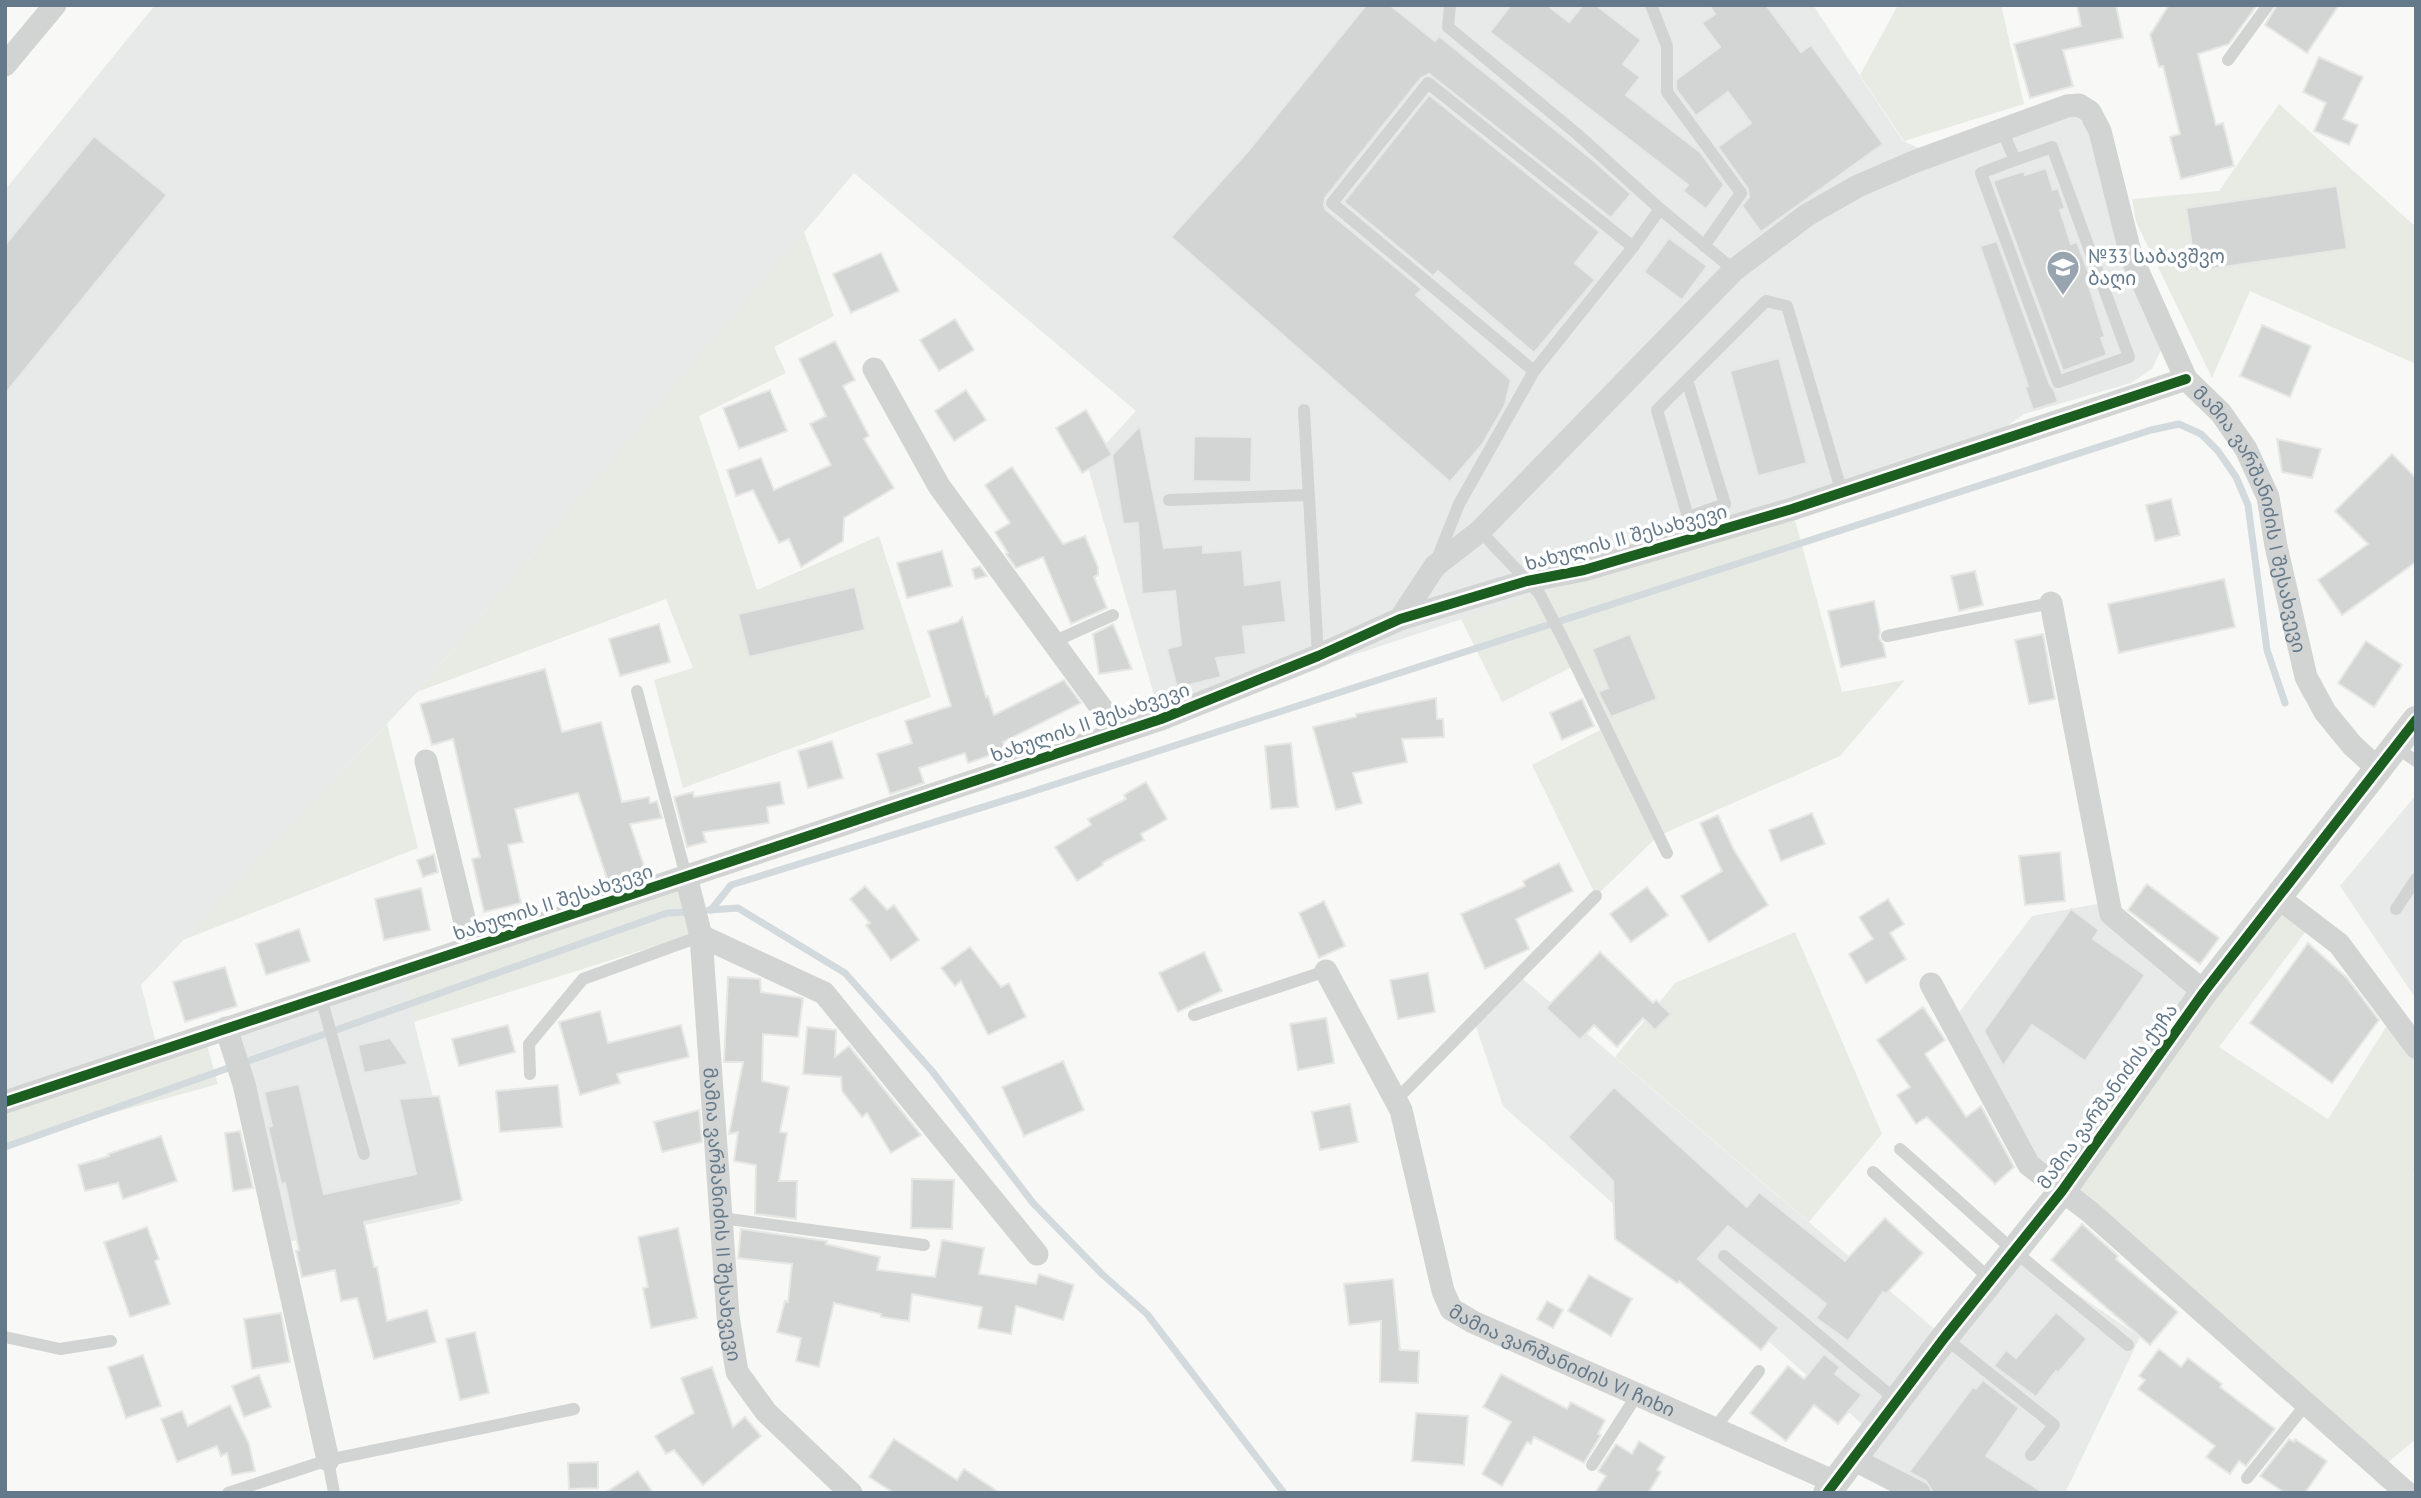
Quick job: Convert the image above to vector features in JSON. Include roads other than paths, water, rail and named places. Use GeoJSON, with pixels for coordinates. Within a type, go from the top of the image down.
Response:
{"type":"FeatureCollection","features":[{"type":"Feature","properties":{"kind":"street"},"geometry":{"type":"LineString","coordinates":[[5,65],[55,5]]}},
{"type":"Feature","properties":{"kind":"street","name":"მამია ვარშანიძის I შესახვევი"},"geometry":{"type":"LineString","coordinates":[[2002,130],[2067,106],[2079,105],[2090,113],[2100,131],[2130,256],[2186,379],[2221,413],[2246,449],[2268,497],[2276,546],[2306,677],[2325,712],[2352,746],[2377,768]]}},
{"type":"Feature","properties":{"kind":"street"},"geometry":{"type":"LineString","coordinates":[[1400,619],[1434,566],[1480,531],[1734,270],[1807,215],[1858,186],[1916,161],[2002,130]]}},
{"type":"Feature","properties":{"kind":"street"},"geometry":{"type":"LineString","coordinates":[[874,369],[939,486],[1119,732]]}},
{"type":"Feature","properties":{"kind":"street","name":"ხახულის II შესახვევი"},"geometry":{"type":"LineString","coordinates":[[5,1102],[226,1028],[324,1007],[471,947],[1161,719],[1318,656],[1400,619],[1527,581],[1584,570],[1842,493],[2186,379]]}},
{"type":"Feature","properties":{"kind":"street"},"geometry":{"type":"LineString","coordinates":[[2051,603],[2111,914],[2204,992]]}},
{"type":"Feature","properties":{"kind":"street","name":"მამია ვარშანიძის ქუჩა"},"geometry":{"type":"LineString","coordinates":[[1831,1488],[1990,1279],[2062,1191],[2204,992],[2377,768],[2405,753],[2416,720]]}},
{"type":"Feature","properties":{"kind":"street"},"geometry":{"type":"LineString","coordinates":[[426,761],[471,947]]}},
{"type":"Feature","properties":{"kind":"street","name":"მამია ვარშანიძის II შესახვევი"},"geometry":{"type":"LineString","coordinates":[[686,876],[700,934],[728,1316],[737,1373],[766,1412],[851,1493]]}},
{"type":"Feature","properties":{"kind":"street"},"geometry":{"type":"LineString","coordinates":[[2279,898],[2339,944],[2416,1047]]}},
{"type":"Feature","properties":{"kind":"street"},"geometry":{"type":"LineString","coordinates":[[700,934],[824,993],[1037,1254]]}},
{"type":"Feature","properties":{"kind":"street","name":"მამია ვარშანიძის VI ჩიხი"},"geometry":{"type":"LineString","coordinates":[[1326,971],[1401,1110],[1443,1291],[1451,1308],[1473,1322],[1714,1429],[1831,1488]]}},
{"type":"Feature","properties":{"kind":"street"},"geometry":{"type":"LineString","coordinates":[[1931,984],[2029,1165],[2090,1212],[2407,1493]]}},
{"type":"Feature","properties":{"kind":"street"},"geometry":{"type":"LineString","coordinates":[[226,1028],[244,1084],[328,1460]]}},
{"type":"Feature","properties":{"kind":"street"},"geometry":{"type":"LineString","coordinates":[[1853,1458],[1919,1493]]}},
{"type":"Feature","properties":{"kind":"lane"},"geometry":{"type":"LineString","coordinates":[[1450,5],[1447,27],[1577,134],[1660,209],[1734,270]]}},
{"type":"Feature","properties":{"kind":"lane"},"geometry":{"type":"LineString","coordinates":[[1651,5],[1667,46],[1667,92],[1741,193],[1704,246]]}},
{"type":"Feature","properties":{"kind":"lane"},"geometry":{"type":"LineString","coordinates":[[2228,60],[2268,5]]}},
{"type":"Feature","properties":{"kind":"lane"},"geometry":{"type":"LineString","coordinates":[[1534,372],[1332,203],[1428,83],[1633,247]]}},
{"type":"Feature","properties":{"kind":"lane"},"geometry":{"type":"LineString","coordinates":[[2002,130],[2015,160]]}},
{"type":"Feature","properties":{"kind":"lane"},"geometry":{"type":"LineString","coordinates":[[2052,147],[2129,357],[2058,382],[1981,173],[2015,160],[2052,147]]}},
{"type":"Feature","properties":{"kind":"lane"},"geometry":{"type":"LineString","coordinates":[[1434,566],[1459,504],[1534,372],[1660,209]]}},
{"type":"Feature","properties":{"kind":"lane"},"geometry":{"type":"LineString","coordinates":[[1687,380],[1725,504],[1688,517],[1657,410],[1687,380],[1766,301],[1787,306],[1842,493]]}},
{"type":"Feature","properties":{"kind":"lane"},"geometry":{"type":"LineString","coordinates":[[1304,410],[1318,656]]}},
{"type":"Feature","properties":{"kind":"lane"},"geometry":{"type":"LineString","coordinates":[[1169,500],[1308,495]]}},
{"type":"Feature","properties":{"kind":"lane"},"geometry":{"type":"LineString","coordinates":[[1480,531],[1539,593],[1667,853]]}},
{"type":"Feature","properties":{"kind":"lane"},"geometry":{"type":"LineString","coordinates":[[1887,636],[2051,603]]}},
{"type":"Feature","properties":{"kind":"lane"},"geometry":{"type":"LineString","coordinates":[[1053,642],[1113,615]]}},
{"type":"Feature","properties":{"kind":"lane"},"geometry":{"type":"LineString","coordinates":[[637,691],[686,876]]}},
{"type":"Feature","properties":{"kind":"lane"},"geometry":{"type":"LineString","coordinates":[[2396,909],[2416,879]]}},
{"type":"Feature","properties":{"kind":"lane"},"geometry":{"type":"LineString","coordinates":[[1396,1100],[1596,896]]}},
{"type":"Feature","properties":{"kind":"lane"},"geometry":{"type":"LineString","coordinates":[[530,1074],[529,1045],[583,979],[700,934]]}},
{"type":"Feature","properties":{"kind":"lane","name":"მამია ვარშანიძის VI ჩიხი"},"geometry":{"type":"LineString","coordinates":[[1194,1015],[1326,971]]}},
{"type":"Feature","properties":{"kind":"lane"},"geometry":{"type":"LineString","coordinates":[[324,1007],[364,1154]]}},
{"type":"Feature","properties":{"kind":"lane"},"geometry":{"type":"LineString","coordinates":[[1900,1149],[2013,1250],[2129,1345]]}},
{"type":"Feature","properties":{"kind":"lane"},"geometry":{"type":"LineString","coordinates":[[1873,1172],[1990,1279]]}},
{"type":"Feature","properties":{"kind":"lane"},"geometry":{"type":"LineString","coordinates":[[721,1218],[924,1245]]}},
{"type":"Feature","properties":{"kind":"lane"},"geometry":{"type":"LineString","coordinates":[[1724,1256],[1896,1400]]}},
{"type":"Feature","properties":{"kind":"lane"},"geometry":{"type":"LineString","coordinates":[[1945,1337],[2054,1425],[2031,1455]]}},
{"type":"Feature","properties":{"kind":"lane"},"geometry":{"type":"LineString","coordinates":[[5,1338],[60,1349],[111,1341]]}},
{"type":"Feature","properties":{"kind":"lane"},"geometry":{"type":"LineString","coordinates":[[1714,1429],[1759,1371]]}},
{"type":"Feature","properties":{"kind":"lane"},"geometry":{"type":"LineString","coordinates":[[1592,1465],[1637,1395]]}},
{"type":"Feature","properties":{"kind":"lane"},"geometry":{"type":"LineString","coordinates":[[2247,1478],[2307,1404]]}},
{"type":"Feature","properties":{"kind":"lane"},"geometry":{"type":"LineString","coordinates":[[228,1493],[328,1460],[574,1409]]}},
{"type":"Feature","properties":{"kind":"lane"},"geometry":{"type":"LineString","coordinates":[[328,1460],[334,1493]]}},
{"type":"Feature","properties":{"kind":"waterway"},"geometry":{"type":"LineString","coordinates":[[711,910],[731,885],[1022,795],[2151,430],[2179,424],[2201,434],[2218,451],[2236,477],[2248,505],[2267,650],[2285,703]]}},
{"type":"Feature","properties":{"kind":"waterway"},"geometry":{"type":"LineString","coordinates":[[709,910],[738,908],[845,973],[932,1071],[1033,1203],[1102,1274],[1147,1314],[1284,1493]]}},
{"type":"Feature","properties":{"kind":"waterway"},"geometry":{"type":"LineString","coordinates":[[5,1147],[667,913],[690,912]]}},
{"type":"Feature","properties":{"kind":"place","name":"№33 საბავშვო ბაღი"},"geometry":{"type":"Point","coordinates":[2063,297]}}]}
